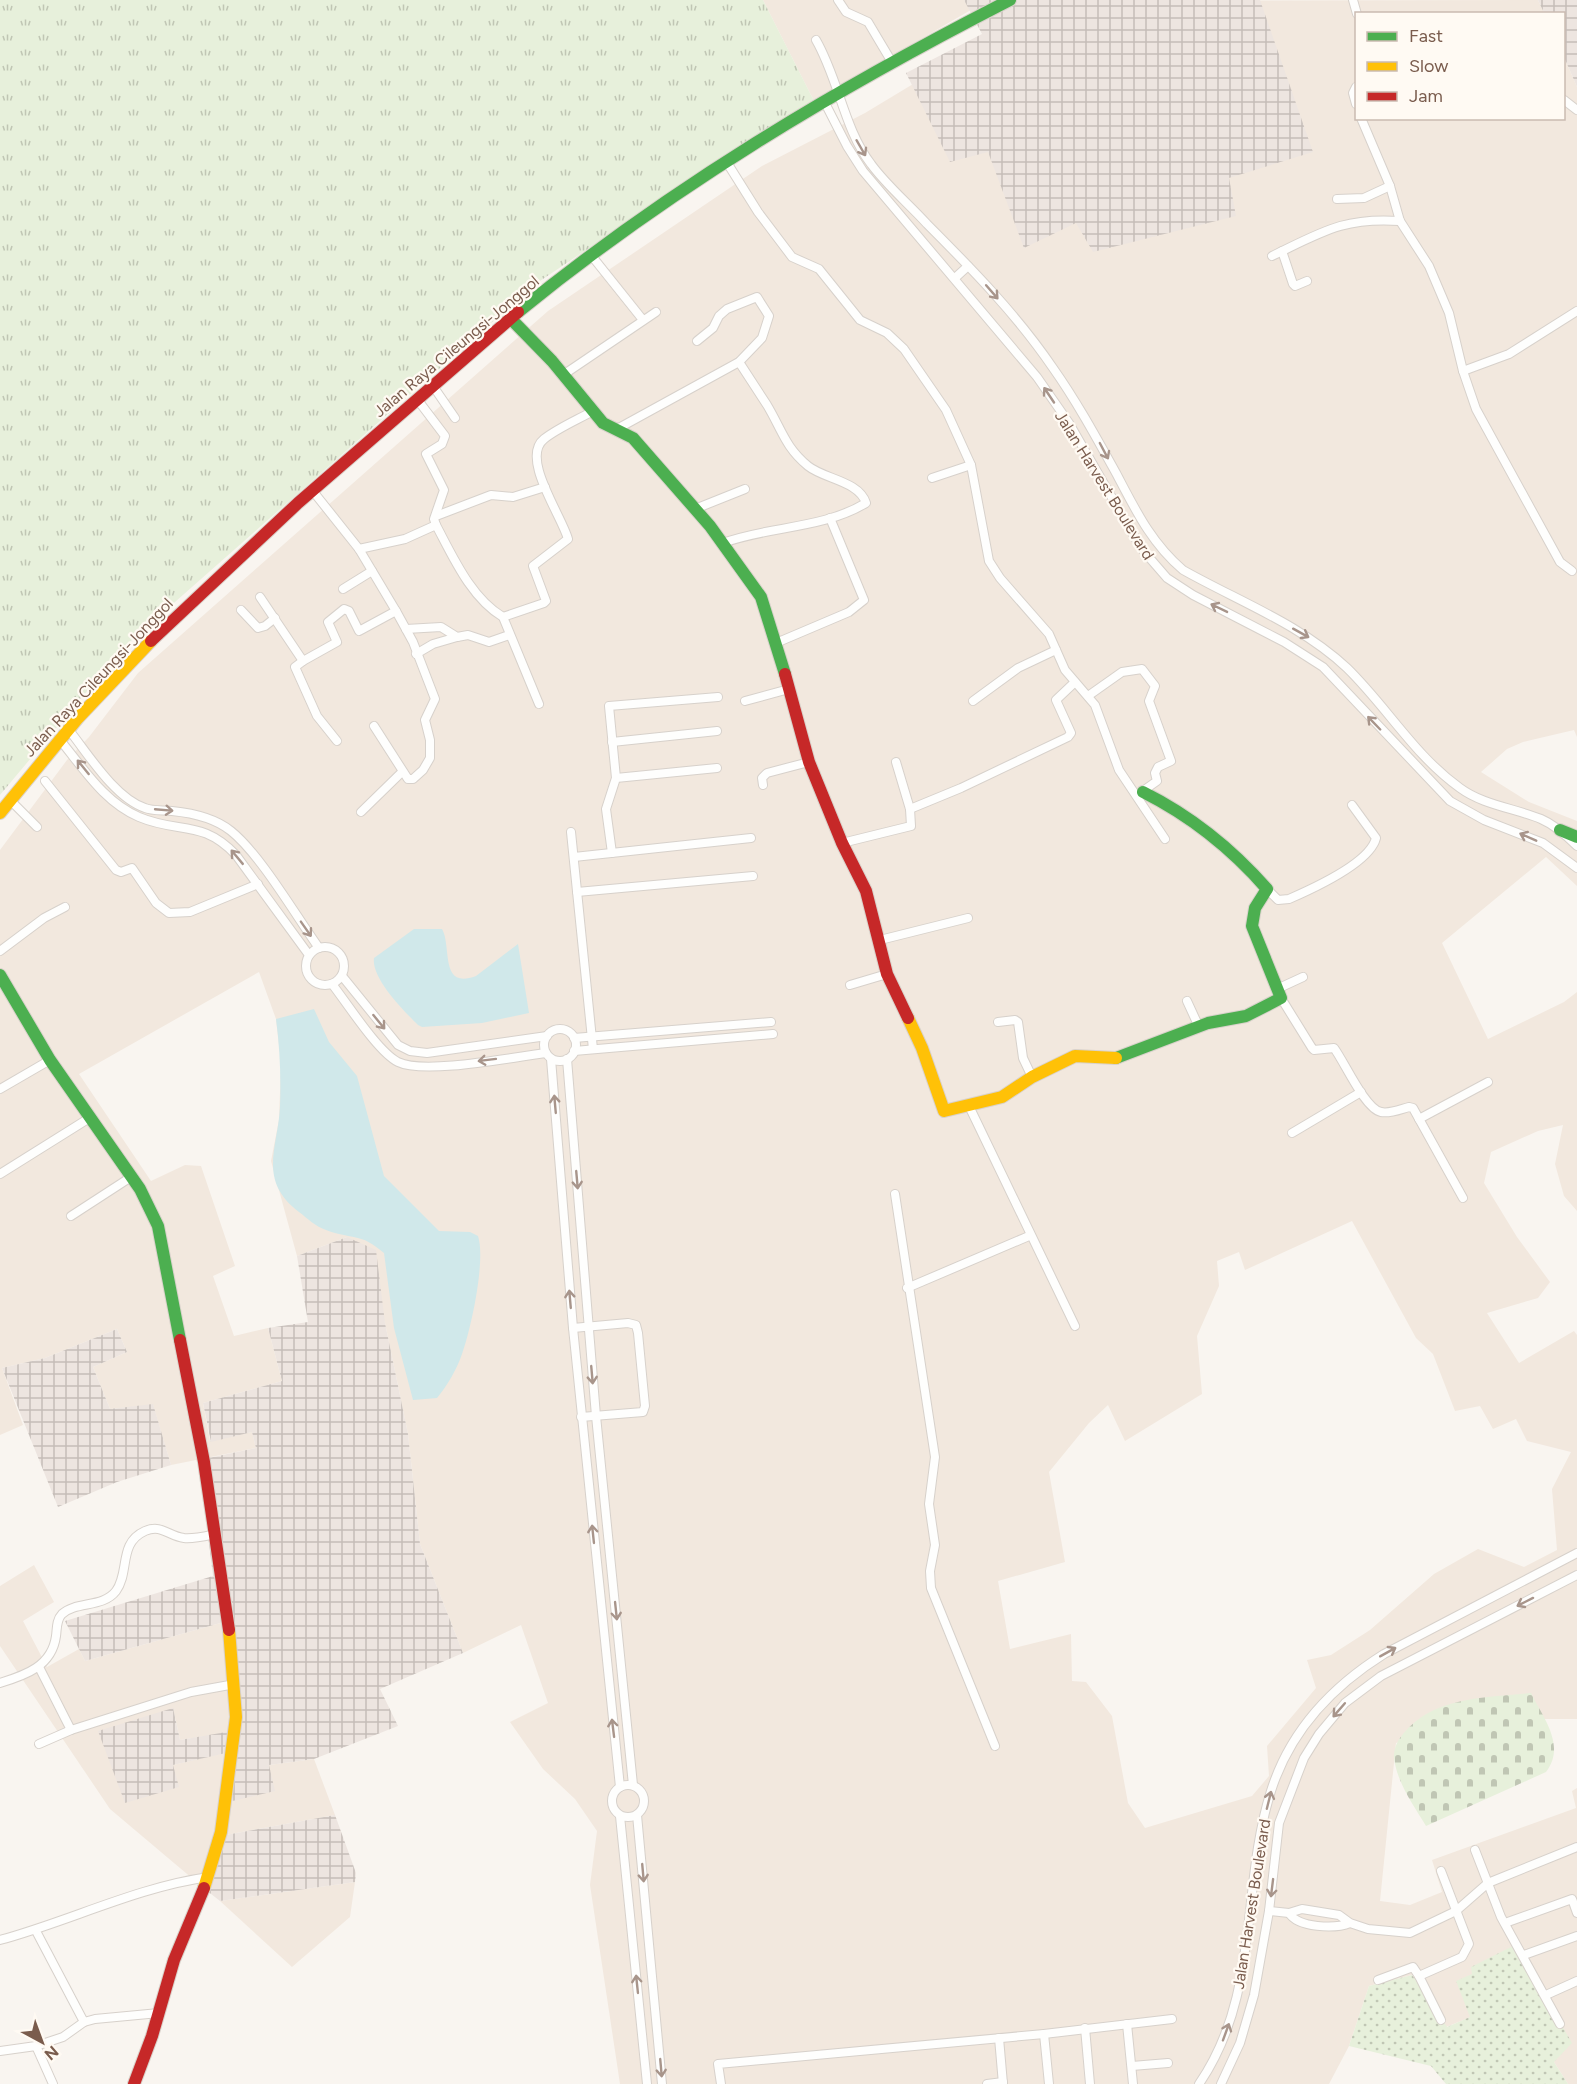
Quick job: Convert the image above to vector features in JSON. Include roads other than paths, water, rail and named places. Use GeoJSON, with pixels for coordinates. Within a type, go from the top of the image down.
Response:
{"type":"FeatureCollection","features":[{"type":"Feature","properties":{"kind":"street"},"geometry":{"type":"LineString","coordinates":[[838,0],[846,12],[868,22],[893,64]]}},
{"type":"Feature","properties":{"kind":"street","name":"Jalan Raya Cileungsi-Jonggol"},"geometry":{"type":"LineString","coordinates":[[0,813],[65,735],[153,638],[312,490],[511,319],[591,255],[696,179],[840,94],[1010,0]]}},
{"type":"Feature","properties":{"kind":"street","name":"Jalan Harvest Boulevard"},"geometry":{"type":"LineString","coordinates":[[816,40],[840,94],[852,133],[872,166],[968,266],[1034,341],[1080,408],[1149,535],[1170,560],[1191,574],[1317,642],[1358,680],[1422,756],[1461,789],[1492,803],[1540,819],[1560,830],[1577,846]]}},
{"type":"Feature","properties":{"kind":"street","name":"Jalan Harvest Boulevard"},"geometry":{"type":"LineString","coordinates":[[825,103],[863,171],[1037,378],[1069,423],[1141,548],[1167,578],[1193,595],[1284,642],[1323,667],[1450,801],[1484,820],[1543,843],[1577,868]]}},
{"type":"Feature","properties":{"kind":"street"},"geometry":{"type":"LineString","coordinates":[[1362,120],[1390,186],[1400,221],[1429,266],[1445,302],[1463,371],[1476,409],[1560,562],[1572,571]]}},
{"type":"Feature","properties":{"kind":"street"},"geometry":{"type":"LineString","coordinates":[[726,161],[773,235],[792,257],[819,269],[860,320],[886,333],[910,356],[946,410],[971,465],[989,561],[1000,578],[1049,634],[1065,670],[1097,707],[1119,770],[1140,793],[1185,814],[1249,869],[1278,900],[1289,899],[1362,859],[1373,846],[1376,838],[1352,805]]}},
{"type":"Feature","properties":{"kind":"street"},"geometry":{"type":"LineString","coordinates":[[1337,199],[1364,198],[1390,186]]}},
{"type":"Feature","properties":{"kind":"street"},"geometry":{"type":"LineString","coordinates":[[1272,256],[1355,220],[1400,221]]}},
{"type":"Feature","properties":{"kind":"street"},"geometry":{"type":"LineString","coordinates":[[1282,251],[1293,285],[1307,280]]}},
{"type":"Feature","properties":{"kind":"street"},"geometry":{"type":"LineString","coordinates":[[591,255],[643,320]]}},
{"type":"Feature","properties":{"kind":"street"},"geometry":{"type":"LineString","coordinates":[[955,278],[968,266]]}},
{"type":"Feature","properties":{"kind":"street"},"geometry":{"type":"LineString","coordinates":[[617,429],[739,362],[762,338],[768,326],[769,315],[760,298],[728,309],[697,341]]}},
{"type":"Feature","properties":{"kind":"street"},"geometry":{"type":"LineString","coordinates":[[1463,371],[1509,354],[1577,311]]}},
{"type":"Feature","properties":{"kind":"street"},"geometry":{"type":"LineString","coordinates":[[563,375],[656,312]]}},
{"type":"Feature","properties":{"kind":"street"},"geometry":{"type":"LineString","coordinates":[[511,319],[563,375],[603,423],[633,438],[723,543],[761,597],[809,762],[842,843],[866,891],[887,974],[922,1048],[942,1109],[969,1106],[1002,1097],[1032,1077],[1079,1055],[1113,1059],[1199,1027],[1244,1017],[1303,977]]}},
{"type":"Feature","properties":{"kind":"street"},"geometry":{"type":"LineString","coordinates":[[723,543],[754,532],[830,519],[865,504],[866,500],[860,493],[812,470],[797,457],[786,445],[768,408],[739,362]]}},
{"type":"Feature","properties":{"kind":"street"},"geometry":{"type":"LineString","coordinates":[[433,386],[454,418]]}},
{"type":"Feature","properties":{"kind":"street"},"geometry":{"type":"LineString","coordinates":[[417,399],[445,436],[442,444],[426,454],[444,490],[436,521],[467,582],[490,608],[503,617],[539,704]]}},
{"type":"Feature","properties":{"kind":"street"},"geometry":{"type":"LineString","coordinates":[[503,617],[544,603],[544,596],[533,566],[568,540],[537,465],[537,452],[540,444],[593,411]]}},
{"type":"Feature","properties":{"kind":"street"},"geometry":{"type":"LineString","coordinates":[[932,478],[971,465]]}},
{"type":"Feature","properties":{"kind":"street"},"geometry":{"type":"LineString","coordinates":[[359,549],[405,539],[487,496],[513,497],[545,487]]}},
{"type":"Feature","properties":{"kind":"street"},"geometry":{"type":"LineString","coordinates":[[695,509],[745,489]]}},
{"type":"Feature","properties":{"kind":"street"},"geometry":{"type":"LineString","coordinates":[[312,490],[359,549],[396,611],[406,629],[435,699],[424,720],[430,740],[430,758],[423,770],[412,779],[402,772],[374,726]]}},
{"type":"Feature","properties":{"kind":"street"},"geometry":{"type":"LineString","coordinates":[[776,643],[849,612],[864,600],[830,519]]}},
{"type":"Feature","properties":{"kind":"street"},"geometry":{"type":"LineString","coordinates":[[343,589],[372,571]]}},
{"type":"Feature","properties":{"kind":"street"},"geometry":{"type":"LineString","coordinates":[[260,597],[303,661]]}},
{"type":"Feature","properties":{"kind":"street"},"geometry":{"type":"LineString","coordinates":[[337,741],[310,704],[295,667],[337,642],[328,622],[344,609],[349,611],[359,631],[396,611]]}},
{"type":"Feature","properties":{"kind":"street"},"geometry":{"type":"LineString","coordinates":[[241,610],[258,628],[265,626],[275,618]]}},
{"type":"Feature","properties":{"kind":"street"},"geometry":{"type":"LineString","coordinates":[[406,629],[441,627],[457,637]]}},
{"type":"Feature","properties":{"kind":"street"},"geometry":{"type":"LineString","coordinates":[[416,654],[433,644],[457,637],[468,635],[489,642],[509,635]]}},
{"type":"Feature","properties":{"kind":"street"},"geometry":{"type":"LineString","coordinates":[[972,701],[1018,668],[1056,650]]}},
{"type":"Feature","properties":{"kind":"street"},"geometry":{"type":"LineString","coordinates":[[1088,696],[1122,672],[1142,669],[1155,686],[1149,701],[1171,761],[1158,767],[1155,773],[1157,781],[1140,793]]}},
{"type":"Feature","properties":{"kind":"street"},"geometry":{"type":"LineString","coordinates":[[909,809],[1068,737],[1071,733],[1056,700],[1075,682]]}},
{"type":"Feature","properties":{"kind":"street"},"geometry":{"type":"LineString","coordinates":[[745,700],[789,689]]}},
{"type":"Feature","properties":{"kind":"street"},"geometry":{"type":"LineString","coordinates":[[612,853],[606,809],[616,778],[609,706],[718,697]]}},
{"type":"Feature","properties":{"kind":"street"},"geometry":{"type":"LineString","coordinates":[[612,742],[717,731]]}},
{"type":"Feature","properties":{"kind":"street"},"geometry":{"type":"LineString","coordinates":[[65,735],[108,798],[139,817],[170,826],[202,830],[224,841],[309,955]]}},
{"type":"Feature","properties":{"kind":"street"},"geometry":{"type":"LineString","coordinates":[[65,735],[113,785],[145,808],[178,811],[213,820],[231,831],[253,856],[319,948]]}},
{"type":"Feature","properties":{"kind":"street"},"geometry":{"type":"LineString","coordinates":[[763,785],[762,778],[766,773],[809,762]]}},
{"type":"Feature","properties":{"kind":"street"},"geometry":{"type":"LineString","coordinates":[[842,843],[909,828],[912,824],[896,762]]}},
{"type":"Feature","properties":{"kind":"street"},"geometry":{"type":"LineString","coordinates":[[616,778],[717,768]]}},
{"type":"Feature","properties":{"kind":"street"},"geometry":{"type":"LineString","coordinates":[[361,812],[402,772]]}},
{"type":"Feature","properties":{"kind":"street"},"geometry":{"type":"LineString","coordinates":[[45,781],[116,870],[121,872],[132,868],[156,903],[169,913],[180,915],[190,912],[258,884]]}},
{"type":"Feature","properties":{"kind":"street"},"geometry":{"type":"LineString","coordinates":[[1140,793],[1143,809],[1165,839]]}},
{"type":"Feature","properties":{"kind":"street"},"geometry":{"type":"LineString","coordinates":[[10,800],[37,827]]}},
{"type":"Feature","properties":{"kind":"street"},"geometry":{"type":"LineString","coordinates":[[1560,830],[1577,837]]}},
{"type":"Feature","properties":{"kind":"street"},"geometry":{"type":"LineString","coordinates":[[571,832],[593,1049]]}},
{"type":"Feature","properties":{"kind":"street"},"geometry":{"type":"LineString","coordinates":[[574,857],[751,838]]}},
{"type":"Feature","properties":{"kind":"street"},"geometry":{"type":"LineString","coordinates":[[577,892],[753,876]]}},
{"type":"Feature","properties":{"kind":"street"},"geometry":{"type":"LineString","coordinates":[[1267,889],[1255,908],[1252,923],[1279,993],[1312,1048],[1314,1050],[1334,1047],[1361,1092],[1379,1112],[1411,1107],[1463,1198]]}},
{"type":"Feature","properties":{"kind":"street"},"geometry":{"type":"LineString","coordinates":[[0,951],[44,918],[65,908]]}},
{"type":"Feature","properties":{"kind":"street"},"geometry":{"type":"LineString","coordinates":[[880,940],[968,918]]}},
{"type":"Feature","properties":{"kind":"street"},"geometry":{"type":"LineString","coordinates":[[328,947],[337,950],[343,958],[345,967],[342,976],[332,984],[320,985],[310,978],[305,967],[309,955],[319,948],[328,947]]}},
{"type":"Feature","properties":{"kind":"street"},"geometry":{"type":"LineString","coordinates":[[849,985],[887,974]]}},
{"type":"Feature","properties":{"kind":"street"},"geometry":{"type":"LineString","coordinates":[[0,975],[50,1060],[131,1177],[158,1226],[176,1307],[216,1534],[235,1684],[236,1717],[226,1799],[209,1877],[174,1960],[159,2013],[134,2084]]}},
{"type":"Feature","properties":{"kind":"street"},"geometry":{"type":"LineString","coordinates":[[342,976],[398,1046],[410,1051],[427,1053],[547,1036],[561,1029],[574,1038],[771,1022]]}},
{"type":"Feature","properties":{"kind":"street"},"geometry":{"type":"LineString","coordinates":[[332,984],[385,1052],[398,1062],[429,1067],[548,1056],[567,1059]]}},
{"type":"Feature","properties":{"kind":"street"},"geometry":{"type":"LineString","coordinates":[[1187,1001],[1199,1027]]}},
{"type":"Feature","properties":{"kind":"street"},"geometry":{"type":"LineString","coordinates":[[998,1022],[1015,1020],[1018,1022],[1023,1058],[1032,1077]]}},
{"type":"Feature","properties":{"kind":"street"},"geometry":{"type":"LineString","coordinates":[[574,1051],[773,1034]]}},
{"type":"Feature","properties":{"kind":"street"},"geometry":{"type":"LineString","coordinates":[[547,1036],[544,1044],[548,1056],[581,1417],[620,1786]]}},
{"type":"Feature","properties":{"kind":"street"},"geometry":{"type":"LineString","coordinates":[[574,1038],[574,1051],[567,1059],[588,1327],[633,1785]]}},
{"type":"Feature","properties":{"kind":"street"},"geometry":{"type":"LineString","coordinates":[[0,1089],[50,1060]]}},
{"type":"Feature","properties":{"kind":"street"},"geometry":{"type":"LineString","coordinates":[[1419,1119],[1488,1082]]}},
{"type":"Feature","properties":{"kind":"street"},"geometry":{"type":"LineString","coordinates":[[1292,1132],[1361,1092]]}},
{"type":"Feature","properties":{"kind":"street"},"geometry":{"type":"LineString","coordinates":[[969,1106],[1029,1236],[1075,1326]]}},
{"type":"Feature","properties":{"kind":"street"},"geometry":{"type":"LineString","coordinates":[[0,1174],[91,1117]]}},
{"type":"Feature","properties":{"kind":"street"},"geometry":{"type":"LineString","coordinates":[[71,1216],[131,1177]]}},
{"type":"Feature","properties":{"kind":"street"},"geometry":{"type":"LineString","coordinates":[[895,1194],[935,1457],[929,1504],[935,1545],[930,1571],[931,1588],[995,1746]]}},
{"type":"Feature","properties":{"kind":"street"},"geometry":{"type":"LineString","coordinates":[[908,1288],[1029,1236]]}},
{"type":"Feature","properties":{"kind":"street"},"geometry":{"type":"LineString","coordinates":[[573,1328],[636,1324],[645,1406],[643,1412],[581,1417]]}},
{"type":"Feature","properties":{"kind":"street"},"geometry":{"type":"LineString","coordinates":[[0,1683],[39,1667],[48,1660],[55,1647],[62,1615],[103,1600],[118,1588],[128,1545],[144,1531],[163,1528],[185,1538],[216,1534]]}},
{"type":"Feature","properties":{"kind":"street","name":"Jalan Harvest Boulevard"},"geometry":{"type":"LineString","coordinates":[[1199,2084],[1226,2034],[1239,1990],[1263,1819],[1271,1790],[1291,1744],[1322,1704],[1354,1673],[1384,1654],[1577,1553]]}},
{"type":"Feature","properties":{"kind":"street","name":"Jalan Harvest Boulevard"},"geometry":{"type":"LineString","coordinates":[[1223,2080],[1240,2043],[1254,1995],[1269,1911],[1279,1823],[1304,1758],[1345,1703],[1381,1676],[1577,1575]]}},
{"type":"Feature","properties":{"kind":"street"},"geometry":{"type":"LineString","coordinates":[[39,1667],[71,1730]]}},
{"type":"Feature","properties":{"kind":"street"},"geometry":{"type":"LineString","coordinates":[[39,1744],[71,1730],[191,1692],[235,1684]]}},
{"type":"Feature","properties":{"kind":"street"},"geometry":{"type":"LineString","coordinates":[[633,1785],[641,1791],[644,1799],[643,1808],[637,1815],[629,1818],[620,1816],[613,1810],[611,1802],[613,1793],[620,1786],[633,1785]]}},
{"type":"Feature","properties":{"kind":"street"},"geometry":{"type":"LineString","coordinates":[[637,1815],[662,2084]]}},
{"type":"Feature","properties":{"kind":"street"},"geometry":{"type":"LineString","coordinates":[[620,1816],[647,2084]]}},
{"type":"Feature","properties":{"kind":"street"},"geometry":{"type":"LineString","coordinates":[[1263,1819],[1279,1823]]}},
{"type":"Feature","properties":{"kind":"street"},"geometry":{"type":"LineString","coordinates":[[1269,1911],[1288,1913],[1293,1919],[1302,1922],[1337,1927],[1350,1923],[1368,1929],[1410,1933],[1456,1911],[1488,1883],[1577,1846]]}},
{"type":"Feature","properties":{"kind":"street"},"geometry":{"type":"LineString","coordinates":[[1475,1850],[1505,1923],[1560,2024]]}},
{"type":"Feature","properties":{"kind":"street"},"geometry":{"type":"LineString","coordinates":[[1419,1976],[1466,1952],[1469,1944],[1441,1871]]}},
{"type":"Feature","properties":{"kind":"street"},"geometry":{"type":"LineString","coordinates":[[0,1940],[36,1931],[161,1886],[209,1877]]}},
{"type":"Feature","properties":{"kind":"street"},"geometry":{"type":"LineString","coordinates":[[1505,1923],[1572,1899],[1577,1913]]}},
{"type":"Feature","properties":{"kind":"street"},"geometry":{"type":"LineString","coordinates":[[36,1931],[84,2022]]}},
{"type":"Feature","properties":{"kind":"street"},"geometry":{"type":"LineString","coordinates":[[1524,1955],[1577,1936]]}},
{"type":"Feature","properties":{"kind":"street"},"geometry":{"type":"LineString","coordinates":[[1378,1980],[1413,1967],[1441,2020]]}},
{"type":"Feature","properties":{"kind":"street"},"geometry":{"type":"LineString","coordinates":[[1546,1995],[1577,1981]]}},
{"type":"Feature","properties":{"kind":"street"},"geometry":{"type":"LineString","coordinates":[[0,2051],[36,2046],[63,2037],[84,2022],[159,2013]]}},
{"type":"Feature","properties":{"kind":"street"},"geometry":{"type":"LineString","coordinates":[[721,2084],[718,2064],[1044,2034],[1172,2019]]}},
{"type":"Feature","properties":{"kind":"street"},"geometry":{"type":"LineString","coordinates":[[1127,2024],[1133,2084]]}},
{"type":"Feature","properties":{"kind":"street"},"geometry":{"type":"LineString","coordinates":[[1085,2028],[1090,2084]]}},
{"type":"Feature","properties":{"kind":"street"},"geometry":{"type":"LineString","coordinates":[[1044,2034],[1049,2084]]}},
{"type":"Feature","properties":{"kind":"street"},"geometry":{"type":"LineString","coordinates":[[987,2084],[1003,2083],[999,2038]]}},
{"type":"Feature","properties":{"kind":"street"},"geometry":{"type":"LineString","coordinates":[[36,2046],[53,2084]]}},
{"type":"Feature","properties":{"kind":"street"},"geometry":{"type":"LineString","coordinates":[[1132,2066],[1168,2063]]}},
{"type":"Feature","properties":{"kind":"street"},"geometry":{"type":"LineString","coordinates":[[1210,2067],[1223,2080]]}},
{"type":"Feature","properties":{"kind":"water"},"geometry":{"type":"Polygon","coordinates":[[[414,929],[442,929],[452,972],[456,977],[464,979],[476,976],[518,944],[529,1013],[482,1023],[422,1027],[418,1025],[397,1003],[383,984],[374,966],[374,958],[414,929]]]}},
{"type":"Feature","properties":{"kind":"water"},"geometry":{"type":"Polygon","coordinates":[[[314,1009],[329,1042],[357,1076],[384,1176],[439,1231],[470,1232],[478,1236],[479,1277],[469,1328],[457,1366],[437,1398],[413,1400],[394,1328],[384,1253],[362,1239],[335,1233],[315,1225],[286,1200],[274,1176],[274,1150],[280,1107],[276,1019],[314,1009]]]}}]}
